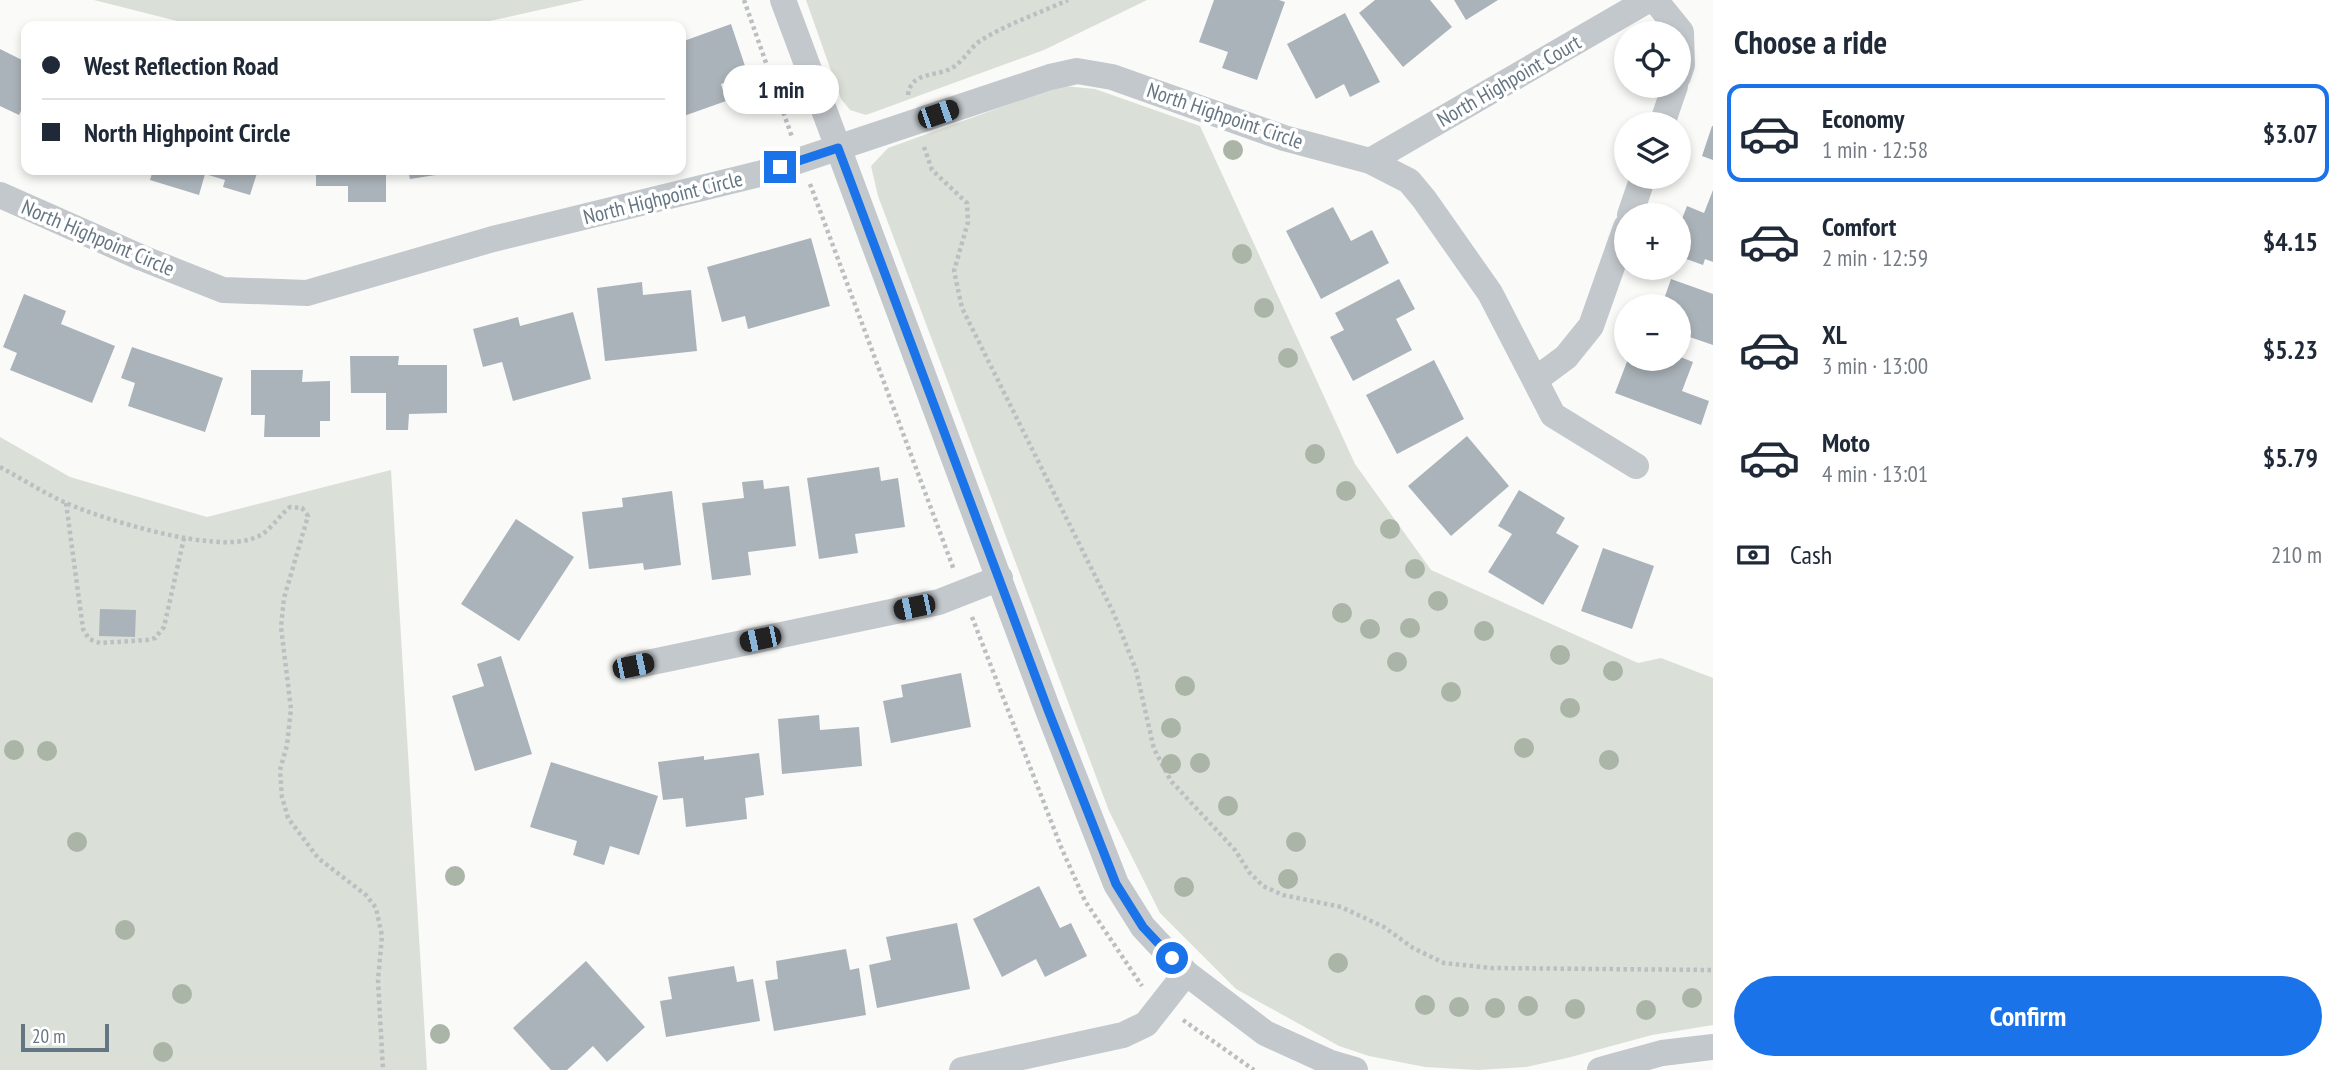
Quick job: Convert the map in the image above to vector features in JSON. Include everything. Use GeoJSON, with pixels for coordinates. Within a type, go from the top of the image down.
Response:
{"type":"FeatureCollection","features":[{"type":"Feature","properties":{"kind":"street"},"geometry":{"type":"LineString","coordinates":[[783,0],[1048,710],[1116,884],[1143,927],[1186,973],[1265,1033],[1331,1063],[1355,1070]]}},
{"type":"Feature","properties":{"kind":"street","name":"North Highpoint Court"},"geometry":{"type":"LineString","coordinates":[[1370,161],[1648,0]]}},
{"type":"Feature","properties":{"kind":"street"},"geometry":{"type":"LineString","coordinates":[[1655,0],[1672,21]]}},
{"type":"Feature","properties":{"kind":"street","name":"North Highpoint Circle"},"geometry":{"type":"LineString","coordinates":[[0,195],[142,258],[223,290],[307,293],[492,239],[759,174],[1050,76],[1077,71],[1112,77],[1284,138],[1370,161],[1409,181],[1490,293],[1553,415],[1636,466]]}},
{"type":"Feature","properties":{"kind":"street"},"geometry":{"type":"LineString","coordinates":[[1535,380],[1566,357],[1591,327],[1614,261]]}},
{"type":"Feature","properties":{"kind":"street"},"geometry":{"type":"LineString","coordinates":[[633,666],[939,602],[1000,578]]}},
{"type":"Feature","properties":{"kind":"street"},"geometry":{"type":"LineString","coordinates":[[962,1070],[1123,1035],[1146,1024],[1186,973]]}},
{"type":"Feature","properties":{"kind":"street"},"geometry":{"type":"LineString","coordinates":[[1600,1070],[1662,1054],[1713,1047]]}},
{"type":"Feature","properties":{"kind":"path"},"geometry":{"type":"LineString","coordinates":[[1068,0],[981,40],[955,66],[917,78],[909,86],[908,95],[932,170],[967,203],[968,222],[954,271],[962,308],[1114,614],[1136,670],[1154,749],[1171,781],[1235,850],[1249,872],[1263,886],[1283,895],[1341,907],[1373,922],[1413,948],[1444,963],[1491,968],[1713,970]]}},
{"type":"Feature","properties":{"kind":"path"},"geometry":{"type":"LineString","coordinates":[[0,467],[66,503],[129,526],[184,538],[222,542],[252,540],[271,530],[279,516],[290,507],[302,508],[307,516],[284,598],[281,627],[290,709],[287,745],[280,770],[282,797],[288,818],[318,858],[366,895],[376,908],[382,936],[378,980],[383,1070]]}},
{"type":"Feature","properties":{"kind":"path"},"geometry":{"type":"LineString","coordinates":[[66,503],[83,629],[89,639],[100,643],[147,640],[160,634],[164,627],[184,538]]}},
{"type":"Feature","properties":{"kind":"shaded area"},"geometry":{"type":"Polygon","coordinates":[[[94,0],[584,0],[490,21],[177,21],[94,0]]]}},
{"type":"Feature","properties":{"kind":"shaded area"},"geometry":{"type":"Polygon","coordinates":[[[806,0],[1147,0],[1044,50],[866,115],[850,110],[841,99],[806,0]]]}},
{"type":"Feature","properties":{"kind":"shaded area"},"geometry":{"type":"Polygon","coordinates":[[[1064,86],[1095,89],[1200,126],[1355,464],[1431,570],[1638,663],[1661,658],[1713,678],[1713,1025],[1652,1035],[1526,1067],[1478,1070],[1425,1067],[1369,1056],[1339,1046],[1236,989],[1160,913],[1109,811],[878,196],[871,166],[888,148],[1064,86]]]}},
{"type":"Feature","properties":{"kind":"shaded area"},"geometry":{"type":"Polygon","coordinates":[[[0,437],[70,477],[207,517],[391,470],[427,1070],[0,1070],[0,437]]]}},
{"type":"Feature","properties":{"kind":"building"},"geometry":{"type":"Polygon","coordinates":[[[1214,0],[1285,2],[1257,80],[1222,68],[1228,52],[1199,42],[1214,0]]]}},
{"type":"Feature","properties":{"kind":"building"},"geometry":{"type":"Polygon","coordinates":[[[1375,0],[1430,0],[1452,27],[1403,67],[1359,13],[1375,0]]]}},
{"type":"Feature","properties":{"kind":"building"},"geometry":{"type":"Polygon","coordinates":[[[1454,0],[1498,0],[1466,20],[1454,0]]]}},
{"type":"Feature","properties":{"kind":"building"},"geometry":{"type":"Polygon","coordinates":[[[1345,13],[1380,82],[1350,97],[1344,84],[1316,99],[1287,44],[1345,13]]]}},
{"type":"Feature","properties":{"kind":"building"},"geometry":{"type":"Polygon","coordinates":[[[731,24],[748,75],[721,84],[726,101],[686,115],[686,40],[731,24]]]}},
{"type":"Feature","properties":{"kind":"building"},"geometry":{"type":"Polygon","coordinates":[[[0,49],[21,60],[21,111],[19,115],[0,106],[0,49]]]}},
{"type":"Feature","properties":{"kind":"building"},"geometry":{"type":"Polygon","coordinates":[[[1713,126],[1713,160],[1702,156],[1713,126]]]}},
{"type":"Feature","properties":{"kind":"building"},"geometry":{"type":"Polygon","coordinates":[[[152,175],[205,175],[199,195],[150,180],[152,175]]]}},
{"type":"Feature","properties":{"kind":"building"},"geometry":{"type":"Polygon","coordinates":[[[208,175],[256,175],[250,195],[223,187],[225,180],[208,175]]]}},
{"type":"Feature","properties":{"kind":"building"},"geometry":{"type":"Polygon","coordinates":[[[316,175],[386,175],[386,202],[348,202],[348,186],[316,186],[316,175]]]}},
{"type":"Feature","properties":{"kind":"building"},"geometry":{"type":"Polygon","coordinates":[[[409,175],[436,175],[410,179],[409,175]]]}},
{"type":"Feature","properties":{"kind":"building"},"geometry":{"type":"Polygon","coordinates":[[[1713,190],[1713,262],[1705,259],[1703,265],[1691,261],[1691,208],[1704,213],[1713,190]]]}},
{"type":"Feature","properties":{"kind":"building"},"geometry":{"type":"Polygon","coordinates":[[[1333,207],[1351,241],[1372,230],[1389,263],[1321,299],[1286,231],[1333,207]]]}},
{"type":"Feature","properties":{"kind":"building"},"geometry":{"type":"Polygon","coordinates":[[[811,238],[830,306],[748,329],[745,316],[722,322],[707,267],[811,238]]]}},
{"type":"Feature","properties":{"kind":"building"},"geometry":{"type":"Polygon","coordinates":[[[1399,279],[1415,309],[1396,319],[1412,350],[1353,381],[1330,337],[1344,330],[1335,313],[1399,279]]]}},
{"type":"Feature","properties":{"kind":"building"},"geometry":{"type":"Polygon","coordinates":[[[1671,280],[1674,280],[1713,294],[1713,345],[1691,337],[1691,294],[1666,294],[1671,280]]]}},
{"type":"Feature","properties":{"kind":"building"},"geometry":{"type":"Polygon","coordinates":[[[642,282],[643,295],[691,290],[697,351],[605,361],[597,288],[642,282]]]}},
{"type":"Feature","properties":{"kind":"building"},"geometry":{"type":"Polygon","coordinates":[[[24,294],[66,311],[61,324],[115,346],[92,403],[10,370],[17,353],[3,347],[24,294]]]}},
{"type":"Feature","properties":{"kind":"building"},"geometry":{"type":"Polygon","coordinates":[[[573,312],[591,379],[513,401],[502,362],[483,367],[473,329],[518,317],[520,326],[573,312]]]}},
{"type":"Feature","properties":{"kind":"building"},"geometry":{"type":"Polygon","coordinates":[[[132,347],[223,378],[205,432],[128,406],[135,383],[121,378],[132,347]]]}},
{"type":"Feature","properties":{"kind":"building"},"geometry":{"type":"Polygon","coordinates":[[[350,356],[399,356],[398,365],[447,365],[447,413],[409,414],[408,430],[386,430],[386,393],[351,393],[350,356]]]}},
{"type":"Feature","properties":{"kind":"building"},"geometry":{"type":"Polygon","coordinates":[[[1434,360],[1464,419],[1397,454],[1366,395],[1434,360]]]}},
{"type":"Feature","properties":{"kind":"building"},"geometry":{"type":"Polygon","coordinates":[[[251,370],[303,370],[302,382],[330,381],[330,421],[320,421],[320,437],[264,437],[265,415],[251,415],[251,370]]]}},
{"type":"Feature","properties":{"kind":"building"},"geometry":{"type":"Polygon","coordinates":[[[1623,371],[1690,371],[1682,391],[1709,401],[1701,425],[1615,393],[1623,371]]]}},
{"type":"Feature","properties":{"kind":"building"},"geometry":{"type":"Polygon","coordinates":[[[1467,436],[1509,486],[1451,536],[1408,486],[1467,436]]]}},
{"type":"Feature","properties":{"kind":"building"},"geometry":{"type":"Polygon","coordinates":[[[879,467],[881,481],[898,478],[905,527],[855,534],[858,553],[819,559],[807,478],[879,467]]]}},
{"type":"Feature","properties":{"kind":"building"},"geometry":{"type":"Polygon","coordinates":[[[763,480],[764,489],[789,486],[796,546],[748,552],[751,575],[712,580],[702,503],[744,498],[742,482],[763,480]]]}},
{"type":"Feature","properties":{"kind":"building"},"geometry":{"type":"Polygon","coordinates":[[[1519,490],[1565,518],[1556,533],[1579,546],[1543,605],[1488,572],[1512,534],[1498,526],[1519,490]]]}},
{"type":"Feature","properties":{"kind":"building"},"geometry":{"type":"Polygon","coordinates":[[[672,491],[681,565],[644,570],[643,563],[589,569],[582,512],[623,507],[622,498],[672,491]]]}},
{"type":"Feature","properties":{"kind":"building"},"geometry":{"type":"Polygon","coordinates":[[[516,519],[574,557],[519,641],[461,604],[516,519]]]}},
{"type":"Feature","properties":{"kind":"building"},"geometry":{"type":"Polygon","coordinates":[[[1603,548],[1654,566],[1632,629],[1581,611],[1603,548]]]}},
{"type":"Feature","properties":{"kind":"building"},"geometry":{"type":"Polygon","coordinates":[[[100,609],[136,610],[135,637],[99,636],[100,609]]]}},
{"type":"Feature","properties":{"kind":"building"},"geometry":{"type":"Polygon","coordinates":[[[501,656],[532,754],[475,771],[452,696],[484,686],[477,664],[501,656]]]}},
{"type":"Feature","properties":{"kind":"building"},"geometry":{"type":"Polygon","coordinates":[[[961,673],[971,727],[891,743],[883,701],[903,697],[901,685],[961,673]]]}},
{"type":"Feature","properties":{"kind":"building"},"geometry":{"type":"Polygon","coordinates":[[[819,715],[820,730],[859,727],[862,766],[782,774],[778,719],[819,715]]]}},
{"type":"Feature","properties":{"kind":"building"},"geometry":{"type":"Polygon","coordinates":[[[759,753],[764,795],[745,798],[747,819],[686,827],[683,798],[663,800],[658,762],[759,753]]]}},
{"type":"Feature","properties":{"kind":"building"},"geometry":{"type":"Polygon","coordinates":[[[551,762],[658,796],[639,855],[610,846],[604,865],[573,855],[577,841],[530,827],[551,762]]]}},
{"type":"Feature","properties":{"kind":"building"},"geometry":{"type":"Polygon","coordinates":[[[1039,886],[1060,928],[1071,923],[1087,956],[1045,977],[1036,959],[1002,977],[973,919],[1039,886]]]}},
{"type":"Feature","properties":{"kind":"building"},"geometry":{"type":"Polygon","coordinates":[[[957,923],[970,989],[877,1008],[869,965],[891,960],[886,937],[957,923]]]}},
{"type":"Feature","properties":{"kind":"building"},"geometry":{"type":"Polygon","coordinates":[[[846,949],[850,970],[859,968],[866,1015],[774,1031],[765,981],[778,979],[776,961],[846,949]]]}},
{"type":"Feature","properties":{"kind":"building"},"geometry":{"type":"Polygon","coordinates":[[[586,961],[645,1027],[607,1062],[593,1046],[567,1070],[551,1070],[513,1028],[586,961]]]}},
{"type":"Feature","properties":{"kind":"building"},"geometry":{"type":"Polygon","coordinates":[[[734,966],[737,982],[753,979],[760,1021],[666,1037],[660,1001],[672,999],[668,977],[734,966]]]}},
{"type":"Feature","properties":{"kind":"route"},"geometry":{"type":"LineString","coordinates":[[780,167],[838,148],[1048,710],[1116,884],[1143,927],[1172,958]]}}]}
